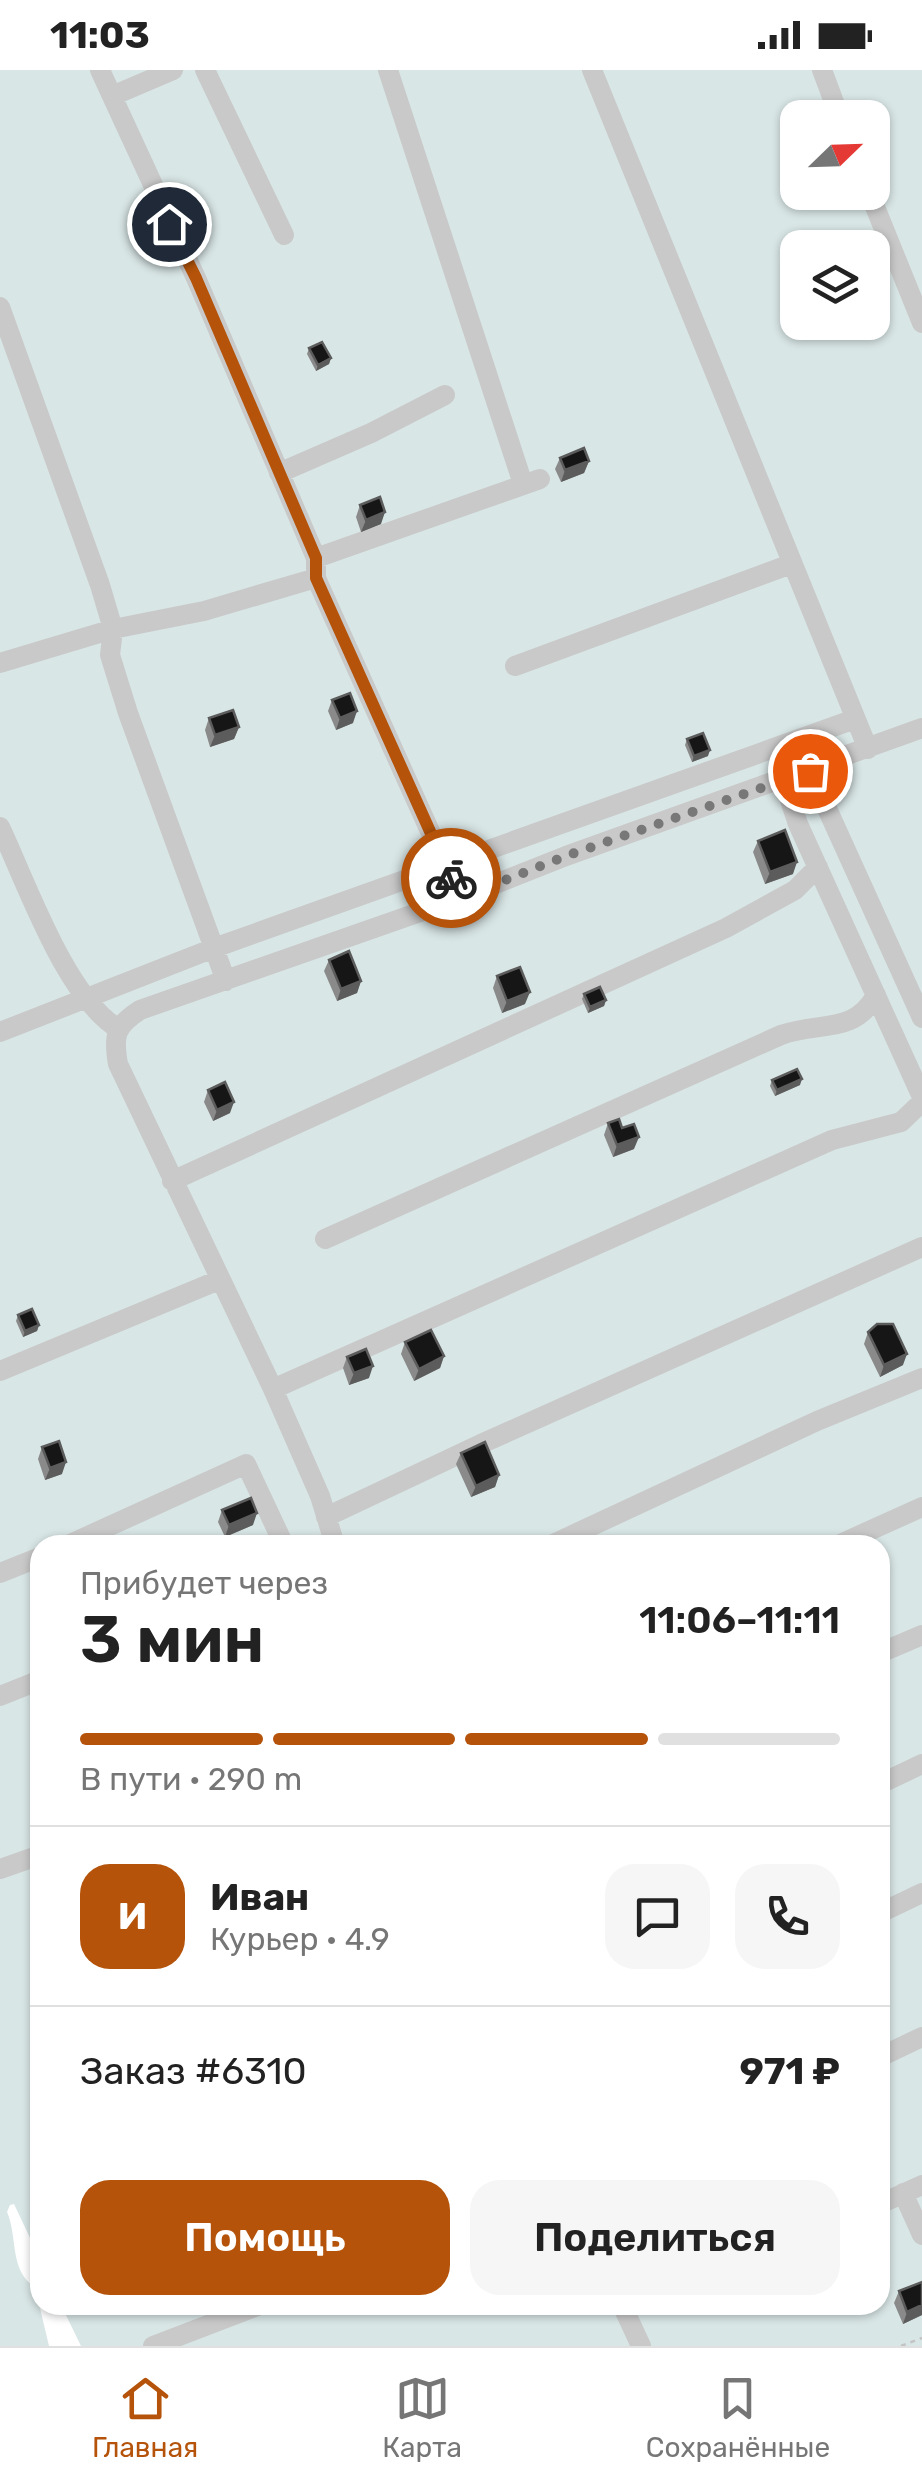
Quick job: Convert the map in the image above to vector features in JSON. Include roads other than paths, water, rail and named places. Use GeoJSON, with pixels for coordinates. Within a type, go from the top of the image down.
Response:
{"type":"FeatureCollection","features":[{"type":"Feature","properties":{"kind":"street"},"geometry":{"type":"LineString","coordinates":[[100,70],[196,278],[316,568],[460,898]]}},
{"type":"Feature","properties":{"kind":"street"},"geometry":{"type":"LineString","coordinates":[[112,96],[173,70]]}},
{"type":"Feature","properties":{"kind":"street"},"geometry":{"type":"LineString","coordinates":[[205,70],[284,235]]}},
{"type":"Feature","properties":{"kind":"street"},"geometry":{"type":"LineString","coordinates":[[0,663],[113,629],[204,611],[532,481],[388,70]]}},
{"type":"Feature","properties":{"kind":"street"},"geometry":{"type":"LineString","coordinates":[[592,70],[868,749]]}},
{"type":"Feature","properties":{"kind":"street"},"geometry":{"type":"LineString","coordinates":[[822,70],[833,100]]}},
{"type":"Feature","properties":{"kind":"street"},"geometry":{"type":"LineString","coordinates":[[877,210],[922,322]]}},
{"type":"Feature","properties":{"kind":"street"},"geometry":{"type":"LineString","coordinates":[[0,307],[113,629],[110,654],[114,669],[226,981]]}},
{"type":"Feature","properties":{"kind":"street"},"geometry":{"type":"LineString","coordinates":[[279,473],[371,434],[445,395]]}},
{"type":"Feature","properties":{"kind":"street"},"geometry":{"type":"LineString","coordinates":[[515,666],[790,564]]}},
{"type":"Feature","properties":{"kind":"street"},"geometry":{"type":"LineString","coordinates":[[0,1032],[214,948],[855,718]]}},
{"type":"Feature","properties":{"kind":"street"},"geometry":{"type":"LineString","coordinates":[[332,1535],[272,1390],[118,1064],[114,1038],[117,1028],[140,1010],[460,898],[922,728]]}},
{"type":"Feature","properties":{"kind":"street"},"geometry":{"type":"LineString","coordinates":[[272,1390],[832,1140],[901,1122],[922,1100],[798,824],[790,797],[800,774]]}},
{"type":"Feature","properties":{"kind":"street"},"geometry":{"type":"LineString","coordinates":[[800,774],[922,1018]]}},
{"type":"Feature","properties":{"kind":"street"},"geometry":{"type":"LineString","coordinates":[[0,828],[66,969],[103,1019],[117,1028]]}},
{"type":"Feature","properties":{"kind":"street"},"geometry":{"type":"LineString","coordinates":[[172,1182],[726,928],[795,890],[818,867]]}},
{"type":"Feature","properties":{"kind":"street"},"geometry":{"type":"LineString","coordinates":[[325,1239],[781,1035],[809,1027],[841,1025],[858,1018],[876,995]]}},
{"type":"Feature","properties":{"kind":"street"},"geometry":{"type":"LineString","coordinates":[[326,1517],[922,1247]]}},
{"type":"Feature","properties":{"kind":"street"},"geometry":{"type":"LineString","coordinates":[[0,1372],[220,1280]]}},
{"type":"Feature","properties":{"kind":"street"},"geometry":{"type":"LineString","coordinates":[[572,1535],[817,1421],[922,1378]]}},
{"type":"Feature","properties":{"kind":"street"},"geometry":{"type":"LineString","coordinates":[[90,1535],[246,1464],[279,1535]]}},
{"type":"Feature","properties":{"kind":"street"},"geometry":{"type":"LineString","coordinates":[[860,1535],[922,1507]]}},
{"type":"Feature","properties":{"kind":"street"},"geometry":{"type":"LineString","coordinates":[[0,1573],[30,1561]]}},
{"type":"Feature","properties":{"kind":"street"},"geometry":{"type":"LineString","coordinates":[[890,1649],[922,1635]]}},
{"type":"Feature","properties":{"kind":"street"},"geometry":{"type":"LineString","coordinates":[[0,1696],[30,1684]]}},
{"type":"Feature","properties":{"kind":"street"},"geometry":{"type":"LineString","coordinates":[[890,1779],[922,1764]]}},
{"type":"Feature","properties":{"kind":"street"},"geometry":{"type":"LineString","coordinates":[[0,1870],[30,1859]]}},
{"type":"Feature","properties":{"kind":"street"},"geometry":{"type":"LineString","coordinates":[[890,1908],[922,1893]]}},
{"type":"Feature","properties":{"kind":"street"},"geometry":{"type":"LineString","coordinates":[[890,2052],[922,2038]]}},
{"type":"Feature","properties":{"kind":"street"},"geometry":{"type":"LineString","coordinates":[[912,2189],[922,2234]]}},
{"type":"Feature","properties":{"kind":"street"},"geometry":{"type":"LineString","coordinates":[[154,2346],[234,2315]]}},
{"type":"Feature","properties":{"kind":"street"},"geometry":{"type":"LineString","coordinates":[[625,2315],[632,2343]]}}]}
